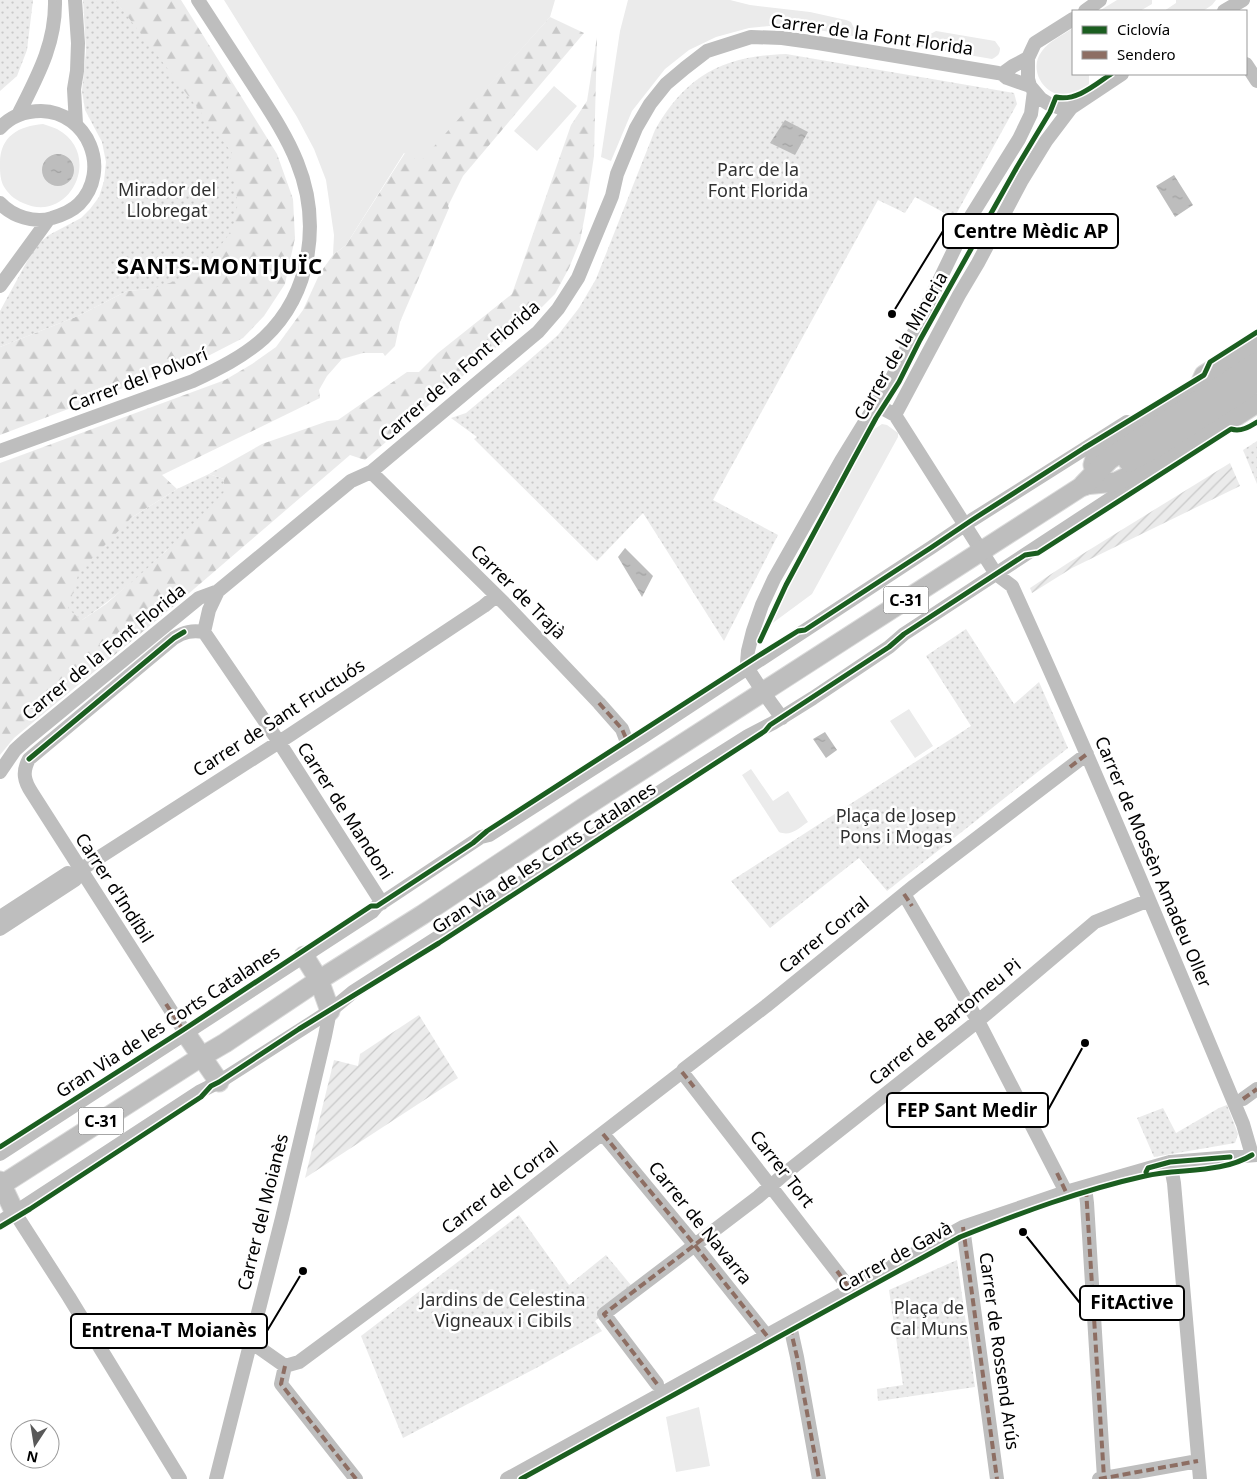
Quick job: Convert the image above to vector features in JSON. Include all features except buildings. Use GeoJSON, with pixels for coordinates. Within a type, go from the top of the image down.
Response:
{"type":"FeatureCollection","features":[{"type":"Feature","properties":{"kind":"highway","name":"Gran Via de les Corts Catalanes"},"geometry":{"type":"LineString","coordinates":[[1084,485],[1109,459],[1257,363]]}},
{"type":"Feature","properties":{"kind":"highway","name":"Gran Via de les Corts Catalanes"},"geometry":{"type":"LineString","coordinates":[[1084,485],[1157,446],[1257,381]]}},
{"type":"Feature","properties":{"kind":"main road"},"geometry":{"type":"LineString","coordinates":[[1257,342],[1204,375],[1199,386],[1117,439],[1095,458],[1084,485],[1116,482],[1190,446],[1257,404]]}},
{"type":"Feature","properties":{"kind":"main road","name":"Gran Via de les Corts Catalanes"},"geometry":{"type":"LineString","coordinates":[[1,1184],[225,1043],[583,808],[1084,485]]}},
{"type":"Feature","properties":{"kind":"main road"},"geometry":{"type":"LineString","coordinates":[[304,956],[319,980],[330,1010]]}},
{"type":"Feature","properties":{"kind":"main road"},"geometry":{"type":"LineString","coordinates":[[186,1034],[219,1082]]}},
{"type":"Feature","properties":{"kind":"main road"},"geometry":{"type":"LineString","coordinates":[[1,1184],[7,1217]]}},
{"type":"Feature","properties":{"kind":"street"},"geometry":{"type":"LineString","coordinates":[[18,115],[46,57],[52,38],[55,0]]}},
{"type":"Feature","properties":{"kind":"street"},"geometry":{"type":"LineString","coordinates":[[75,0],[78,43],[74,89],[76,124]]}},
{"type":"Feature","properties":{"kind":"street","name":"Carrer del Polvorí"},"geometry":{"type":"LineString","coordinates":[[0,451],[193,382],[223,367],[250,350],[265,337],[292,302],[300,286],[309,251],[311,230],[309,207],[297,162],[269,110],[198,0]]}},
{"type":"Feature","properties":{"kind":"street"},"geometry":{"type":"LineString","coordinates":[[1086,10],[1100,0]]}},
{"type":"Feature","properties":{"kind":"street"},"geometry":{"type":"LineString","coordinates":[[1002,74],[1012,66],[1028,58],[1035,43],[1072,20]]}},
{"type":"Feature","properties":{"kind":"street","name":"Carrer de la Font Florida"},"geometry":{"type":"LineString","coordinates":[[29,759],[174,638],[184,632],[194,630],[204,632],[208,610],[218,592],[351,481],[371,472],[538,332],[558,309],[578,278],[612,196],[617,174],[636,128],[650,104],[666,84],[707,51],[751,37],[782,38],[818,43],[1002,74],[1032,89],[1041,99],[1053,106],[1071,108]]}},
{"type":"Feature","properties":{"kind":"street","name":"Carrer de la Mineria"},"geometry":{"type":"LineString","coordinates":[[748,668],[746,659],[752,631],[774,579],[841,461],[892,378],[968,221],[1019,139],[1031,114],[1032,89],[1028,79],[1028,58]]}},
{"type":"Feature","properties":{"kind":"street"},"geometry":{"type":"LineString","coordinates":[[1247,66],[1257,81]]}},
{"type":"Feature","properties":{"kind":"street","name":"Carrer de la Mineria"},"geometry":{"type":"LineString","coordinates":[[895,415],[1022,180],[1046,141],[1071,108],[1120,75]]}},
{"type":"Feature","properties":{"kind":"street"},"geometry":{"type":"LineString","coordinates":[[0,128],[18,115],[33,111],[49,111],[64,116],[76,124],[88,138],[94,155],[94,172],[89,189],[79,204],[65,214],[48,220],[33,220],[18,216],[0,203]]}},
{"type":"Feature","properties":{"kind":"street"},"geometry":{"type":"LineString","coordinates":[[0,286],[48,220]]}},
{"type":"Feature","properties":{"kind":"street"},"geometry":{"type":"LineString","coordinates":[[0,1154],[372,912],[382,903],[481,838],[748,668],[964,525],[1084,448],[1204,375]]}},
{"type":"Feature","properties":{"kind":"street"},"geometry":{"type":"LineString","coordinates":[[875,404],[895,415],[996,574]]}},
{"type":"Feature","properties":{"kind":"street"},"geometry":{"type":"LineString","coordinates":[[180,1479],[69,1297],[7,1217],[199,1092],[219,1082],[330,1010],[353,992],[673,784],[748,736],[782,718],[888,647],[904,634],[1190,446]]}},
{"type":"Feature","properties":{"kind":"street","name":"Carrer de Trajà"},"geometry":{"type":"LineString","coordinates":[[371,472],[496,596],[599,703],[622,729],[628,745]]}},
{"type":"Feature","properties":{"kind":"street","name":"Carrer de Mossèn Amadeu Oller"},"geometry":{"type":"LineString","coordinates":[[996,574],[1012,586],[1087,754],[1255,1155]]}},
{"type":"Feature","properties":{"kind":"street","name":"Carrer de la Font Florida"},"geometry":{"type":"LineString","coordinates":[[0,772],[15,750],[26,740],[199,598],[218,592]]}},
{"type":"Feature","properties":{"kind":"street","name":"Carrer de Sant Fructuós"},"geometry":{"type":"LineString","coordinates":[[0,917],[70,872],[81,870],[279,742],[484,606],[496,596]]}},
{"type":"Feature","properties":{"kind":"street","name":"Carrer de Mandoni"},"geometry":{"type":"LineString","coordinates":[[204,632],[279,742],[382,903]]}},
{"type":"Feature","properties":{"kind":"street"},"geometry":{"type":"LineString","coordinates":[[748,668],[782,718]]}},
{"type":"Feature","properties":{"kind":"street"},"geometry":{"type":"LineString","coordinates":[[1066,1192],[978,1021],[904,894],[1087,754]]}},
{"type":"Feature","properties":{"kind":"street","name":"Carrer d'Indíbil"},"geometry":{"type":"LineString","coordinates":[[29,759],[24,771],[26,784],[186,1034]]}},
{"type":"Feature","properties":{"kind":"street","name":"Carrer de Sant Fructuós"},"geometry":{"type":"LineString","coordinates":[[0,929],[75,880],[81,870]]}},
{"type":"Feature","properties":{"kind":"street","name":"Carrer Corral"},"geometry":{"type":"LineString","coordinates":[[766,1006],[904,894]]}},
{"type":"Feature","properties":{"kind":"street","name":"Carrer de Bartomeu Pi"},"geometry":{"type":"LineString","coordinates":[[657,1384],[604,1314],[771,1186],[978,1021],[1095,922],[1149,900]]}},
{"type":"Feature","properties":{"kind":"street","name":"Carrer del Corral"},"geometry":{"type":"LineString","coordinates":[[285,1366],[299,1362],[472,1234],[766,1006]]}},
{"type":"Feature","properties":{"kind":"street","name":"Carrer del Moianès"},"geometry":{"type":"LineString","coordinates":[[216,1479],[251,1342],[330,1010]]}},
{"type":"Feature","properties":{"kind":"street","name":"Carrer Tort"},"geometry":{"type":"LineString","coordinates":[[682,1072],[851,1290]]}},
{"type":"Feature","properties":{"kind":"street"},"geometry":{"type":"LineString","coordinates":[[1243,1099],[1257,1090]]}},
{"type":"Feature","properties":{"kind":"street","name":"Carrer de Navarra"},"geometry":{"type":"LineString","coordinates":[[603,1134],[767,1336]]}},
{"type":"Feature","properties":{"kind":"street","name":"Carrer de Gavà"},"geometry":{"type":"LineString","coordinates":[[507,1479],[523,1475],[963,1227],[1085,1186],[1170,1162],[1255,1155]]}},
{"type":"Feature","properties":{"kind":"street"},"geometry":{"type":"LineString","coordinates":[[1170,1162],[1175,1191],[1200,1479]]}},
{"type":"Feature","properties":{"kind":"street"},"geometry":{"type":"LineString","coordinates":[[1085,1186],[1102,1479],[1198,1461]]}},
{"type":"Feature","properties":{"kind":"street","name":"Carrer de Rossend Arús"},"geometry":{"type":"LineString","coordinates":[[963,1227],[997,1479]]}},
{"type":"Feature","properties":{"kind":"street"},"geometry":{"type":"LineString","coordinates":[[788,1325],[791,1330],[797,1357],[819,1479]]}},
{"type":"Feature","properties":{"kind":"street"},"geometry":{"type":"LineString","coordinates":[[251,1342],[285,1366],[281,1384],[356,1479]]}},
{"type":"Feature","properties":{"kind":"green space"},"geometry":{"type":"Polygon","coordinates":[[[0,0],[33,0],[27,50],[17,76],[0,91],[0,0]]]}},
{"type":"Feature","properties":{"kind":"green space","name":"Mirador del Llobregat"},"geometry":{"type":"Polygon","coordinates":[[[83,0],[115,0],[232,153],[227,171],[231,173],[237,198],[235,220],[225,240],[207,258],[202,257],[198,267],[188,277],[151,289],[127,291],[78,316],[0,347],[0,311],[31,254],[38,244],[49,235],[81,218],[90,209],[99,197],[104,181],[106,162],[102,142],[85,110],[82,91],[86,51],[83,0]]]}},
{"type":"Feature","properties":{"kind":"green space"},"geometry":{"type":"Polygon","coordinates":[[[115,0],[181,0],[277,154],[293,199],[295,238],[285,284],[264,316],[243,338],[210,355],[0,435],[0,347],[78,316],[127,291],[151,289],[202,256],[227,171],[138,32],[115,0]]]}},
{"type":"Feature","properties":{"kind":"green space"},"geometry":{"type":"Polygon","coordinates":[[[224,0],[555,0],[550,17],[420,163],[404,153],[346,245],[333,255],[334,235],[326,180],[314,149],[297,117],[224,0]]]}},
{"type":"Feature","properties":{"kind":"green space"},"geometry":{"type":"Polygon","coordinates":[[[628,0],[730,0],[750,5],[810,12],[851,22],[854,28],[853,36],[779,25],[749,28],[716,37],[689,50],[665,69],[632,111],[611,161],[601,157],[620,31],[628,0]]]}},
{"type":"Feature","properties":{"kind":"green space"},"geometry":{"type":"Polygon","coordinates":[[[1117,0],[1152,0],[1152,4],[1142,10],[1101,10],[1117,0]]]}},
{"type":"Feature","properties":{"kind":"green space"},"geometry":{"type":"Polygon","coordinates":[[[1176,0],[1216,0],[1204,10],[1166,10],[1176,3],[1176,0]]]}},
{"type":"Feature","properties":{"kind":"green space"},"geometry":{"type":"Polygon","coordinates":[[[550,17],[584,33],[463,176],[448,206],[449,208],[400,322],[395,346],[385,356],[383,353],[363,353],[342,359],[327,376],[319,390],[320,398],[162,475],[177,489],[131,518],[82,620],[106,604],[166,551],[224,479],[209,474],[262,444],[328,421],[338,420],[407,372],[419,372],[438,353],[512,294],[571,125],[587,101],[597,37],[594,156],[585,215],[580,241],[569,268],[555,294],[535,314],[365,460],[350,455],[187,595],[14,738],[0,755],[0,463],[225,380],[276,347],[303,310],[320,273],[333,255],[346,245],[405,153],[420,162],[550,17]]]}},
{"type":"Feature","properties":{"kind":"green space"},"geometry":{"type":"Polygon","coordinates":[[[1072,29],[1072,75],[1089,75],[1089,85],[1074,94],[1060,95],[1052,92],[1041,81],[1038,74],[1036,66],[1038,58],[1048,44],[1072,29]]]}},
{"type":"Feature","properties":{"kind":"green space"},"geometry":{"type":"Polygon","coordinates":[[[936,31],[995,41],[1000,48],[1000,52],[992,59],[910,45],[936,31]]]}},
{"type":"Feature","properties":{"kind":"green space","name":"Parc de la Font Florida"},"geometry":{"type":"Polygon","coordinates":[[[786,54],[1014,93],[1017,104],[954,218],[915,197],[905,213],[878,200],[713,500],[778,535],[724,641],[643,513],[597,561],[474,439],[477,437],[451,418],[466,413],[527,362],[558,335],[579,308],[596,279],[655,130],[680,95],[694,82],[725,64],[744,59],[786,54]]]}},
{"type":"Feature","properties":{"kind":"green space"},"geometry":{"type":"Polygon","coordinates":[[[554,86],[577,106],[537,151],[514,131],[554,86]]]}},
{"type":"Feature","properties":{"kind":"green space"},"geometry":{"type":"Polygon","coordinates":[[[43,124],[57,129],[71,140],[78,154],[79,169],[75,184],[67,196],[55,204],[40,207],[23,203],[9,194],[2,182],[0,163],[3,146],[12,134],[26,127],[43,124]]]}},
{"type":"Feature","properties":{"kind":"green space"},"geometry":{"type":"Polygon","coordinates":[[[882,424],[887,425],[898,433],[898,437],[812,594],[770,625],[846,478],[873,430],[882,424]]]}},
{"type":"Feature","properties":{"kind":"green space"},"geometry":{"type":"Polygon","coordinates":[[[1257,441],[1257,484],[1243,450],[1257,441]]]}},
{"type":"Feature","properties":{"kind":"green space"},"geometry":{"type":"Polygon","coordinates":[[[1230,463],[1240,486],[1072,568],[1032,593],[1030,588],[1068,563],[1230,463]]]}},
{"type":"Feature","properties":{"kind":"green space"},"geometry":{"type":"Polygon","coordinates":[[[209,474],[224,479],[224,492],[156,560],[120,592],[82,620],[68,609],[79,572],[131,518],[177,489],[209,474]]]}},
{"type":"Feature","properties":{"kind":"green space","name":"Plaça de Josep Pons i Mogas"},"geometry":{"type":"Polygon","coordinates":[[[966,629],[1014,704],[1039,682],[1068,748],[887,891],[859,858],[770,928],[731,881],[971,726],[926,656],[966,629]]]}},
{"type":"Feature","properties":{"kind":"green space"},"geometry":{"type":"Polygon","coordinates":[[[909,709],[933,746],[915,758],[890,721],[909,709]]]}},
{"type":"Feature","properties":{"kind":"green space"},"geometry":{"type":"Polygon","coordinates":[[[751,769],[773,801],[788,791],[808,822],[791,833],[779,832],[742,775],[751,769]]]}},
{"type":"Feature","properties":{"kind":"green space"},"geometry":{"type":"Polygon","coordinates":[[[419,1015],[458,1078],[305,1178],[334,1060],[358,1066],[360,1054],[419,1015]]]}},
{"type":"Feature","properties":{"kind":"green space"},"geometry":{"type":"Polygon","coordinates":[[[1227,1105],[1238,1134],[1235,1143],[1154,1157],[1137,1118],[1163,1108],[1176,1133],[1227,1105]]]}},
{"type":"Feature","properties":{"kind":"green space","name":"Jardins de Celestina Vigneaux i Cibils"},"geometry":{"type":"Polygon","coordinates":[[[519,1215],[569,1285],[606,1255],[635,1290],[595,1321],[602,1331],[403,1438],[361,1336],[519,1215]]]}},
{"type":"Feature","properties":{"kind":"green space","name":"Plaça de Cal Muns"},"geometry":{"type":"Polygon","coordinates":[[[957,1260],[975,1387],[878,1401],[877,1389],[903,1385],[889,1290],[957,1260]]]}},
{"type":"Feature","properties":{"kind":"green space"},"geometry":{"type":"Polygon","coordinates":[[[699,1407],[710,1466],[676,1472],[666,1417],[699,1407]]]}},
{"type":"Feature","properties":{"kind":"water"},"geometry":{"type":"Polygon","coordinates":[[[785,120],[808,132],[795,155],[770,143],[785,120]]]}},
{"type":"Feature","properties":{"kind":"water"},"geometry":{"type":"Polygon","coordinates":[[[58,154],[69,159],[74,170],[69,181],[58,186],[47,181],[42,170],[47,159],[58,154]]]}},
{"type":"Feature","properties":{"kind":"water"},"geometry":{"type":"Polygon","coordinates":[[[1174,175],[1193,205],[1175,217],[1156,186],[1174,175]]]}},
{"type":"Feature","properties":{"kind":"water"},"geometry":{"type":"Polygon","coordinates":[[[625,548],[653,576],[642,597],[618,557],[625,548]]]}},
{"type":"Feature","properties":{"kind":"water"},"geometry":{"type":"Polygon","coordinates":[[[825,732],[837,750],[826,758],[813,739],[825,732]]]}},
{"type":"Feature","properties":{"kind":"marked path"},"geometry":{"type":"LineString","coordinates":[[599,703],[622,729],[628,743]]}},
{"type":"Feature","properties":{"kind":"marked path"},"geometry":{"type":"LineString","coordinates":[[1070,767],[1087,754]]}},
{"type":"Feature","properties":{"kind":"marked path"},"geometry":{"type":"LineString","coordinates":[[904,894],[912,906]]}},
{"type":"Feature","properties":{"kind":"marked path"},"geometry":{"type":"LineString","coordinates":[[166,1004],[183,1030]]}},
{"type":"Feature","properties":{"kind":"marked path"},"geometry":{"type":"LineString","coordinates":[[682,1072],[694,1087]]}},
{"type":"Feature","properties":{"kind":"marked path"},"geometry":{"type":"LineString","coordinates":[[1243,1099],[1257,1089]]}},
{"type":"Feature","properties":{"kind":"marked path"},"geometry":{"type":"LineString","coordinates":[[603,1134],[767,1336]]}},
{"type":"Feature","properties":{"kind":"marked path"},"geometry":{"type":"LineString","coordinates":[[1057,1173],[1066,1192]]}},
{"type":"Feature","properties":{"kind":"marked path"},"geometry":{"type":"LineString","coordinates":[[1086,1189],[1104,1478]]}},
{"type":"Feature","properties":{"kind":"marked path"},"geometry":{"type":"LineString","coordinates":[[963,1227],[997,1479]]}},
{"type":"Feature","properties":{"kind":"marked path"},"geometry":{"type":"LineString","coordinates":[[657,1384],[604,1314],[705,1237]]}},
{"type":"Feature","properties":{"kind":"marked path"},"geometry":{"type":"LineString","coordinates":[[837,1271],[851,1290]]}},
{"type":"Feature","properties":{"kind":"marked path"},"geometry":{"type":"LineString","coordinates":[[790,1327],[819,1479]]}},
{"type":"Feature","properties":{"kind":"marked path"},"geometry":{"type":"LineString","coordinates":[[285,1366],[281,1384],[356,1479]]}},
{"type":"Feature","properties":{"kind":"marked path"},"geometry":{"type":"LineString","coordinates":[[1099,1479],[1198,1461]]}},
{"type":"Feature","properties":{"kind":"cycle path"},"geometry":{"type":"LineString","coordinates":[[760,641],[786,585],[852,462],[876,418],[899,382],[920,340],[1017,167],[1050,112],[1056,97],[1063,98],[1078,95],[1110,75]]}},
{"type":"Feature","properties":{"kind":"cycle path"},"geometry":{"type":"LineString","coordinates":[[0,1147],[183,1030],[371,906],[377,906],[473,843],[487,831],[758,656],[798,631],[805,630],[1084,448],[1204,375],[1210,362],[1257,332]]}},
{"type":"Feature","properties":{"kind":"cycle path"},"geometry":{"type":"LineString","coordinates":[[0,1227],[201,1097],[211,1086],[299,1029],[439,943],[765,731],[770,725],[889,647],[904,634],[1025,555],[1038,553],[1231,429],[1242,429],[1257,422]]}},
{"type":"Feature","properties":{"kind":"cycle path"},"geometry":{"type":"LineString","coordinates":[[29,759],[174,638],[184,632]]}},
{"type":"Feature","properties":{"kind":"cycle path"},"geometry":{"type":"LineString","coordinates":[[521,1479],[960,1237],[1028,1211],[1098,1188],[1145,1176],[1213,1168],[1240,1161],[1252,1155]]}},
{"type":"Feature","properties":{"kind":"cycle path"},"geometry":{"type":"LineString","coordinates":[[1146,1172],[1148,1168],[1170,1162],[1230,1157]]}},
{"type":"Feature","properties":{"kind":"place","name":"Centre Mèdic AP"},"geometry":{"type":"Point","coordinates":[892,314]}},
{"type":"Feature","properties":{"kind":"place","name":"FEP Sant Medir"},"geometry":{"type":"Point","coordinates":[1085,1043]}},
{"type":"Feature","properties":{"kind":"place","name":"FitActive"},"geometry":{"type":"Point","coordinates":[1023,1232]}},
{"type":"Feature","properties":{"kind":"place","name":"Entrena-T Moianès"},"geometry":{"type":"Point","coordinates":[303,1271]}},
{"type":"Feature","properties":{"kind":"district","name":"SANTS-MONTJUÏC"},"geometry":{"type":"Point","coordinates":[220,266]}}]}
